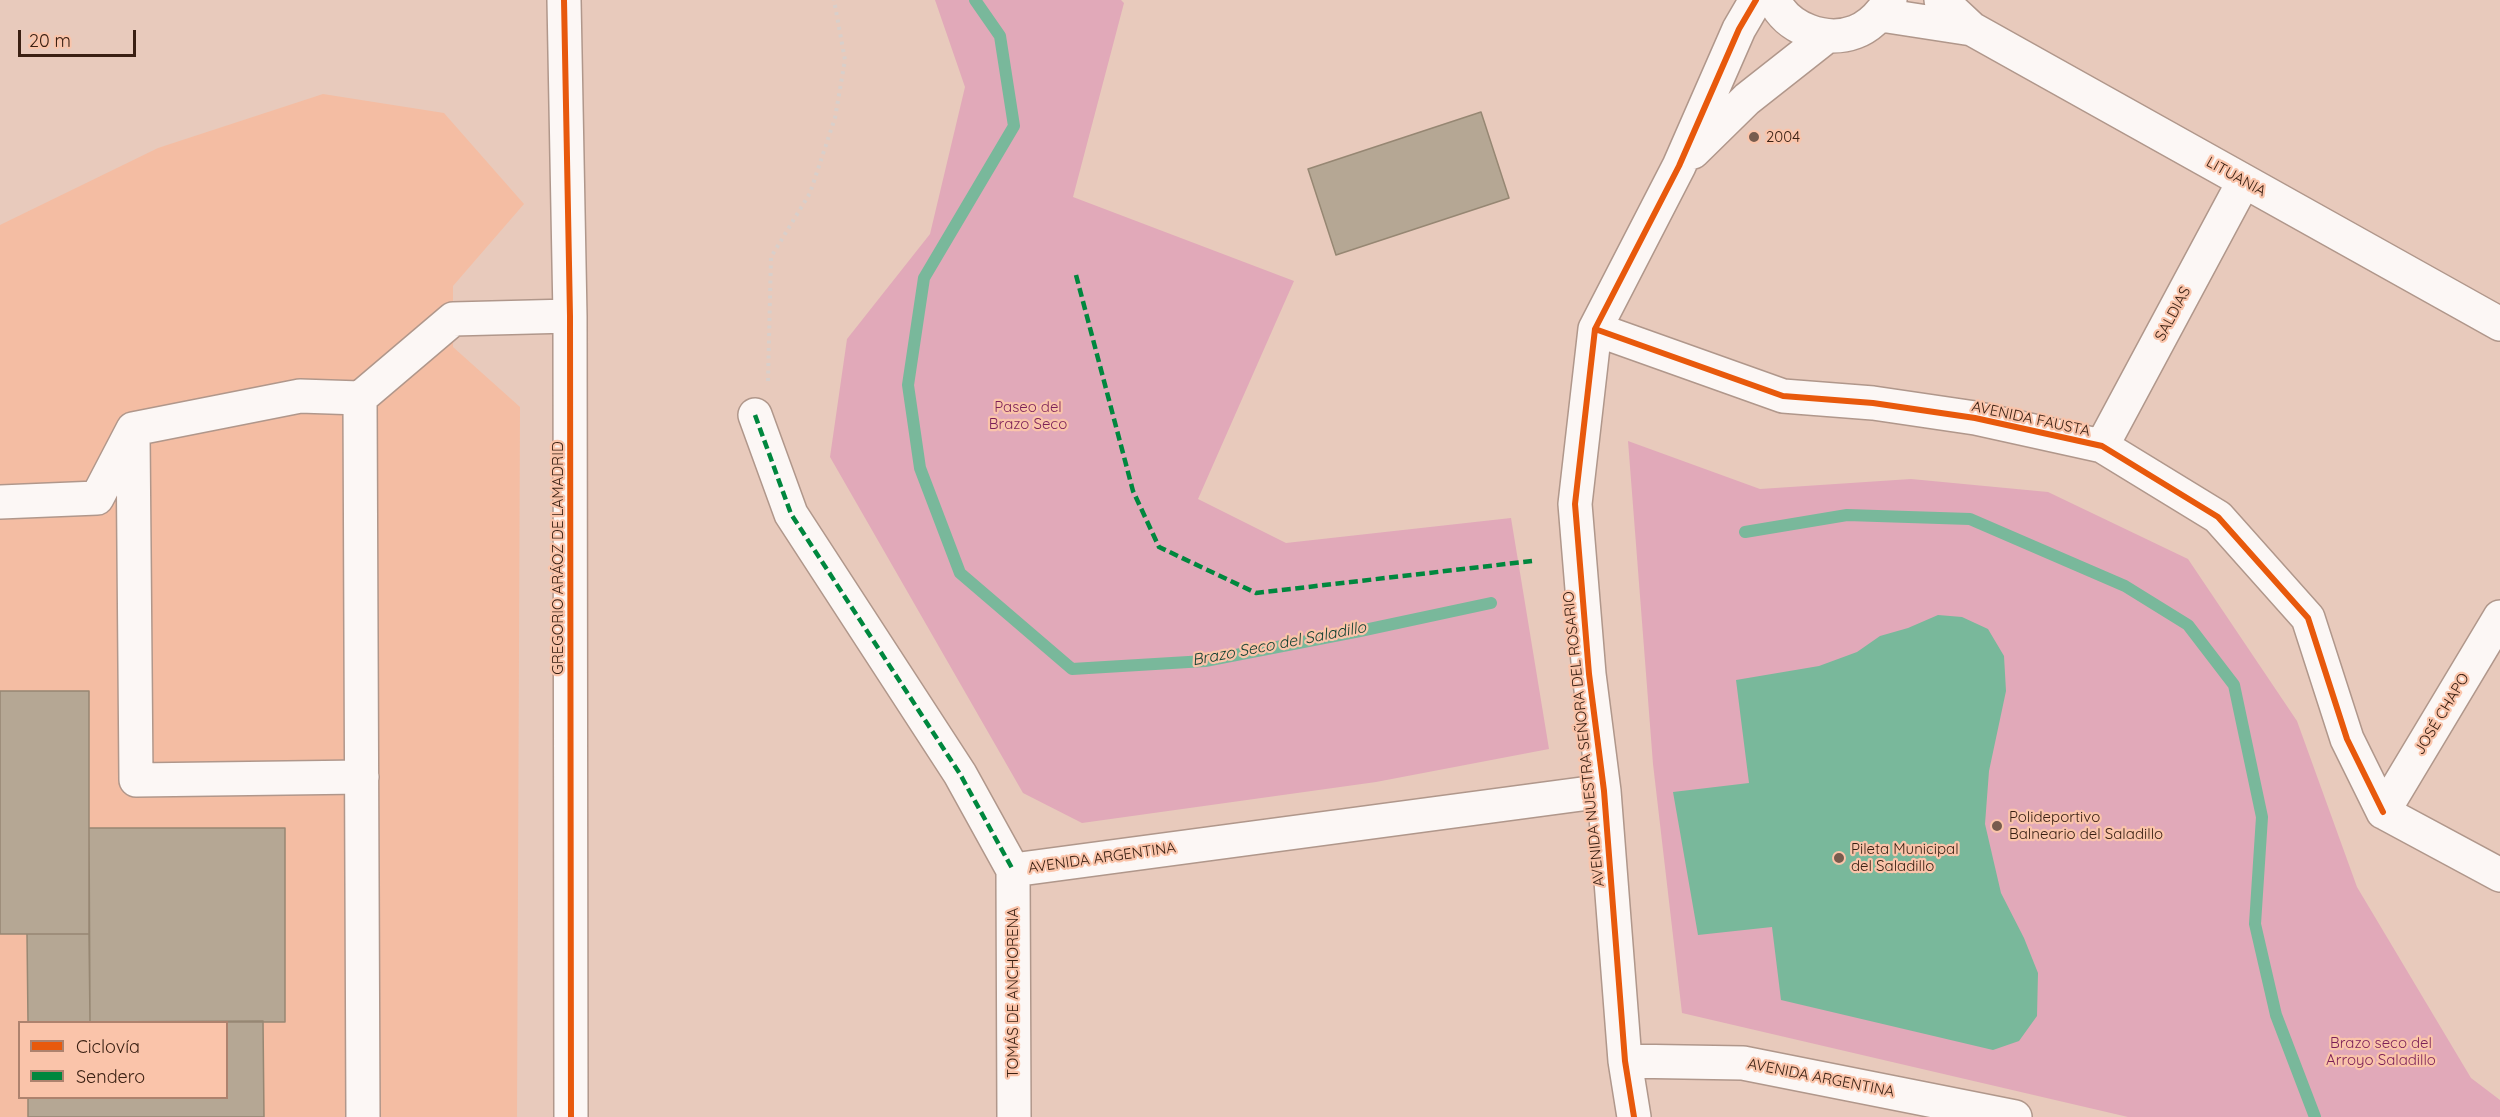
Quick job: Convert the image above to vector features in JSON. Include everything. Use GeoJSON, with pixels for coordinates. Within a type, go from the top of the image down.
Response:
{"type":"FeatureCollection","features":[{"type":"Feature","properties":{"kind":"street","name":"GREGORIO ARÁOZ DE LAMADRID"},"geometry":{"type":"LineString","coordinates":[[564,0],[570,316],[572,1117]]}},
{"type":"Feature","properties":{"kind":"street","name":"AVENIDA NUESTRA SEÑORA DEL ROSARIO"},"geometry":{"type":"LineString","coordinates":[[1634,1117],[1625,1061],[1604,791],[1589,674],[1575,504],[1595,329],[1679,166],[1739,29],[1756,0]]}},
{"type":"Feature","properties":{"kind":"street"},"geometry":{"type":"LineString","coordinates":[[1774,0],[1778,9],[1799,28],[1827,36],[1856,32],[1885,7]]}},
{"type":"Feature","properties":{"kind":"street","name":"LITUANIA"},"geometry":{"type":"LineString","coordinates":[[1941,0],[1972,29],[2500,324]]}},
{"type":"Feature","properties":{"kind":"street","name":"LITUANIA"},"geometry":{"type":"LineString","coordinates":[[1885,7],[1972,29]]}},
{"type":"Feature","properties":{"kind":"street","name":"AVENIDA NUESTRA SEÑORA DEL ROSARIO"},"geometry":{"type":"LineString","coordinates":[[1679,166],[1747,99],[1827,36]]}},
{"type":"Feature","properties":{"kind":"street","name":"SALDIAS"},"geometry":{"type":"LineString","coordinates":[[2102,446],[2244,181]]}},
{"type":"Feature","properties":{"kind":"street"},"geometry":{"type":"LineString","coordinates":[[133,429],[300,396],[360,398],[453,319],[570,316]]}},
{"type":"Feature","properties":{"kind":"street","name":"AVENIDA FAUSTA"},"geometry":{"type":"LineString","coordinates":[[1595,329],[1783,396],[1873,404],[1975,418],[2102,446],[2218,517],[2308,618],[2347,739],[2383,812]]}},
{"type":"Feature","properties":{"kind":"street"},"geometry":{"type":"LineString","coordinates":[[360,398],[363,1117]]}},
{"type":"Feature","properties":{"kind":"street","name":"AVENIDA ARGENTINA"},"geometry":{"type":"LineString","coordinates":[[755,415],[791,514],[960,774],[1013,870],[1604,791]]}},
{"type":"Feature","properties":{"kind":"street"},"geometry":{"type":"LineString","coordinates":[[0,502],[97,498],[133,429]]}},
{"type":"Feature","properties":{"kind":"street"},"geometry":{"type":"LineString","coordinates":[[133,429],[136,780],[362,777]]}},
{"type":"Feature","properties":{"kind":"street","name":"JOSÉ CHAPO"},"geometry":{"type":"LineString","coordinates":[[2383,812],[2500,617]]}},
{"type":"Feature","properties":{"kind":"street"},"geometry":{"type":"LineString","coordinates":[[2383,812],[2500,875]]}},
{"type":"Feature","properties":{"kind":"street","name":"TOMÁS DE ANCHORENA"},"geometry":{"type":"LineString","coordinates":[[1013,870],[1014,1117]]}},
{"type":"Feature","properties":{"kind":"street","name":"AVENIDA ARGENTINA"},"geometry":{"type":"LineString","coordinates":[[1625,1061],[1743,1063],[2015,1117]]}},
{"type":"Feature","properties":{"kind":"path"},"geometry":{"type":"LineString","coordinates":[[755,415],[767,385],[771,257],[810,193],[835,118],[845,60],[834,0]]}},
{"type":"Feature","properties":{"kind":"shaded area"},"geometry":{"type":"Polygon","coordinates":[[[323,94],[444,113],[524,204],[453,286],[453,347],[520,407],[517,1117],[0,1117],[0,225],[158,148],[323,94]]]}},
{"type":"Feature","properties":{"kind":"shaded area","name":"Pileta Municipal del Saladillo"},"geometry":{"type":"Polygon","coordinates":[[[1938,615],[1962,617],[1988,629],[2004,656],[2006,691],[1989,771],[1985,824],[2001,893],[2024,938],[2038,973],[2037,1016],[2019,1041],[1993,1050],[1781,1000],[1772,927],[1698,935],[1673,792],[1749,783],[1736,680],[1819,666],[1857,652],[1880,636],[1908,628],[1938,615]]]}},
{"type":"Feature","properties":{"kind":"green space","name":"Paseo del Brazo Seco"},"geometry":{"type":"Polygon","coordinates":[[[935,0],[1121,0],[1124,3],[1073,197],[1294,281],[1198,499],[1286,543],[1511,518],[1549,749],[1376,782],[1082,823],[1023,793],[830,457],[847,339],[930,234],[965,87],[935,0]]]}},
{"type":"Feature","properties":{"kind":"green space","name":"Polideportivo Balneario del Saladillo"},"geometry":{"type":"Polygon","coordinates":[[[1628,441],[1760,489],[1911,479],[2048,492],[2188,559],[2297,721],[2357,887],[2471,1078],[2500,1100],[2500,1117],[2128,1117],[1682,1013],[1653,764],[1628,441]]]}},
{"type":"Feature","properties":{"kind":"building"},"geometry":{"type":"Polygon","coordinates":[[[1481,112],[1509,198],[1336,255],[1308,169],[1481,112]]]}},
{"type":"Feature","properties":{"kind":"building"},"geometry":{"type":"Polygon","coordinates":[[[0,691],[89,691],[89,934],[0,934],[0,691]]]}},
{"type":"Feature","properties":{"kind":"building"},"geometry":{"type":"Polygon","coordinates":[[[89,828],[285,828],[285,1022],[90,1021],[89,828]]]}},
{"type":"Feature","properties":{"kind":"building"},"geometry":{"type":"Polygon","coordinates":[[[27,934],[89,934],[90,1021],[28,1021],[27,934]]]}},
{"type":"Feature","properties":{"kind":"building"},"geometry":{"type":"Polygon","coordinates":[[[228,1021],[263,1021],[264,1117],[28,1117],[28,1099],[228,1099],[228,1021]]]}},
{"type":"Feature","properties":{"kind":"waterway","name":"Brazo Seco del Saladillo"},"geometry":{"type":"LineString","coordinates":[[975,0],[1000,36],[1014,126],[924,278],[908,385],[920,468],[960,573],[1072,669],[1205,661],[1491,603]]}},
{"type":"Feature","properties":{"kind":"waterway"},"geometry":{"type":"LineString","coordinates":[[1745,532],[1847,515],[1970,519],[2125,586],[2188,625],[2234,685],[2262,817],[2255,924],[2276,1015],[2315,1117]]}},
{"type":"Feature","properties":{"kind":"marked path"},"geometry":{"type":"LineString","coordinates":[[1076,275],[1133,491],[1159,547],[1256,593],[1532,561]]}},
{"type":"Feature","properties":{"kind":"marked path"},"geometry":{"type":"LineString","coordinates":[[755,415],[791,514],[960,774],[1013,870]]}},
{"type":"Feature","properties":{"kind":"cycle path"},"geometry":{"type":"LineString","coordinates":[[564,0],[570,316],[571,1117]]}},
{"type":"Feature","properties":{"kind":"cycle path"},"geometry":{"type":"LineString","coordinates":[[1634,1117],[1625,1061],[1604,791],[1589,674],[1575,504],[1595,329],[1679,166],[1739,29],[1756,0]]}},
{"type":"Feature","properties":{"kind":"cycle path"},"geometry":{"type":"LineString","coordinates":[[1595,329],[1783,396],[1873,403],[1975,418],[2102,446],[2218,517],[2308,618],[2347,739],[2383,812]]}},
{"type":"Feature","properties":{"kind":"place","name":"2004"},"geometry":{"type":"Point","coordinates":[1754,137]}},
{"type":"Feature","properties":{"kind":"place","name":"Polideportivo Balneario del Saladillo"},"geometry":{"type":"Point","coordinates":[1997,826]}},
{"type":"Feature","properties":{"kind":"place","name":"Pileta Municipal del Saladillo"},"geometry":{"type":"Point","coordinates":[1839,858]}},
{"type":"Feature","properties":{"kind":"park label","name":"Brazo seco del Arroyo Saladillo"},"geometry":{"type":"Point","coordinates":[2381,1052]}}]}
